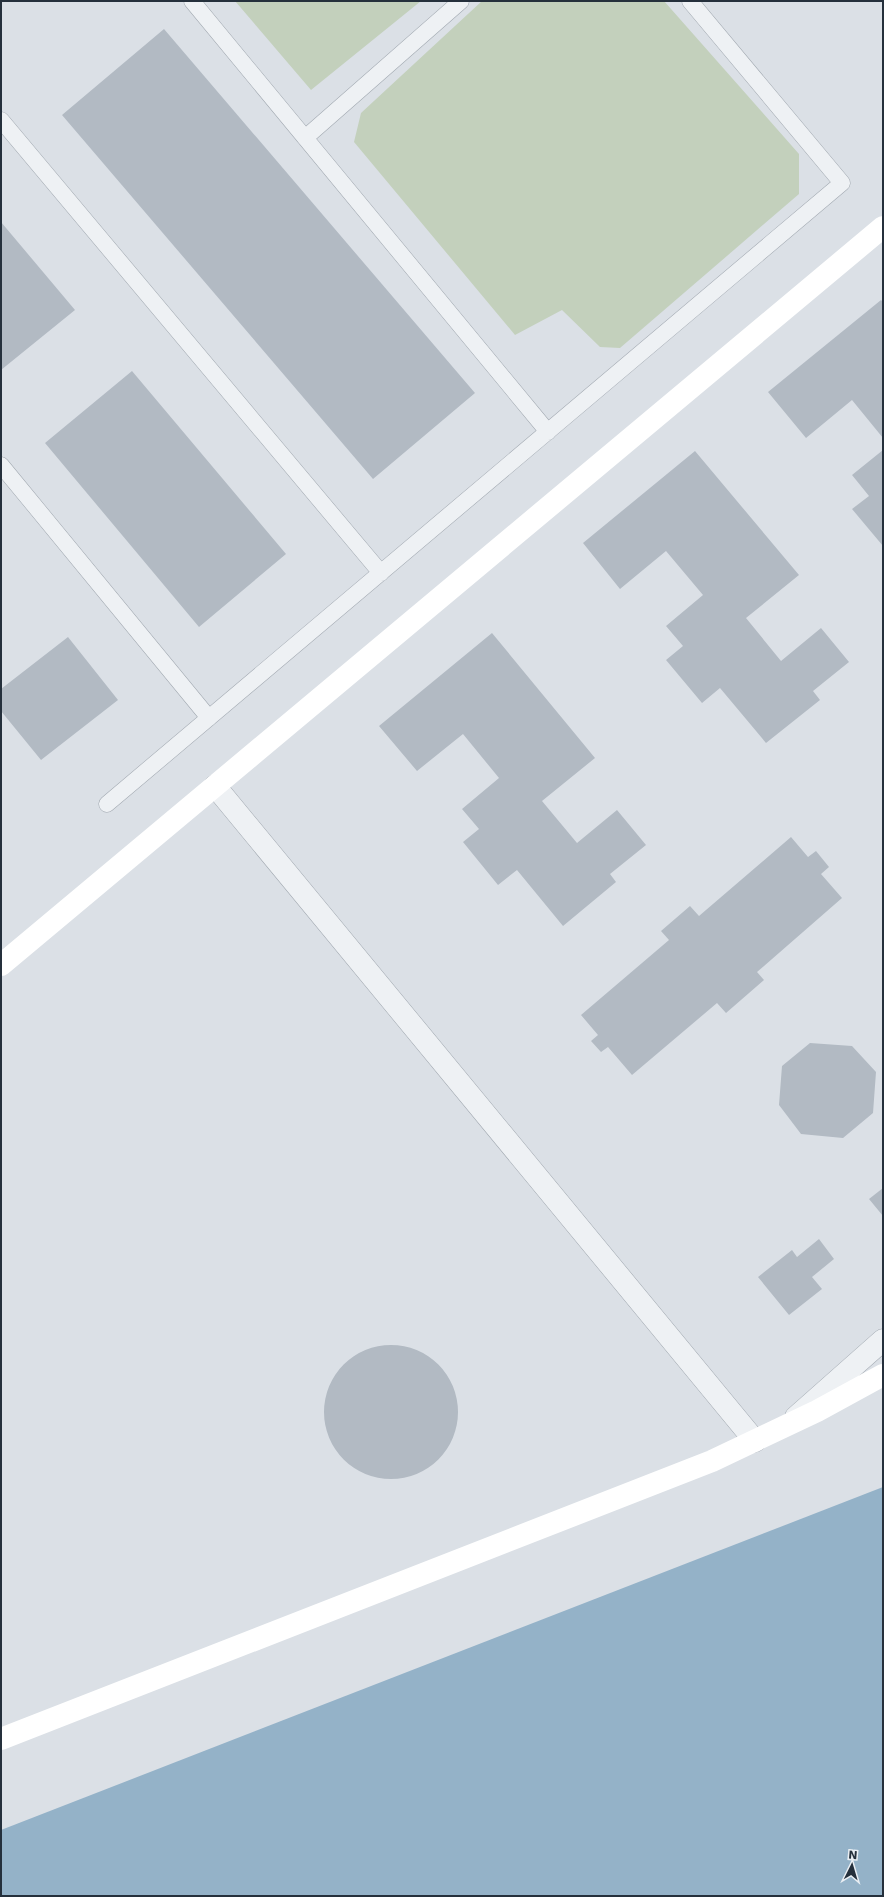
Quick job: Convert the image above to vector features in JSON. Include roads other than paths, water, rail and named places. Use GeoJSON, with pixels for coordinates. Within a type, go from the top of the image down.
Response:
{"type":"FeatureCollection","features":[{"type":"Feature","properties":{"kind":"street"},"geometry":{"type":"LineString","coordinates":[[1,965],[883,227]]}},
{"type":"Feature","properties":{"kind":"street"},"geometry":{"type":"LineString","coordinates":[[215,786],[755,1441]]}},
{"type":"Feature","properties":{"kind":"street"},"geometry":{"type":"LineString","coordinates":[[787,1426],[883,1340]]}},
{"type":"Feature","properties":{"kind":"street"},"geometry":{"type":"LineString","coordinates":[[1,1739],[712,1461],[817,1411],[883,1375]]}},
{"type":"Feature","properties":{"kind":"lane"},"geometry":{"type":"LineString","coordinates":[[192,1],[548,432]]}},
{"type":"Feature","properties":{"kind":"lane"},"geometry":{"type":"LineString","coordinates":[[305,138],[461,1]]}},
{"type":"Feature","properties":{"kind":"lane"},"geometry":{"type":"LineString","coordinates":[[107,804],[842,183],[690,1]]}},
{"type":"Feature","properties":{"kind":"lane"},"geometry":{"type":"LineString","coordinates":[[1,120],[381,573]]}},
{"type":"Feature","properties":{"kind":"lane"},"geometry":{"type":"LineString","coordinates":[[1,465],[209,718]]}},
{"type":"Feature","properties":{"kind":"water"},"geometry":{"type":"Polygon","coordinates":[[[883,1487],[883,1896],[1,1896],[1,1830],[883,1487]]]}}]}
